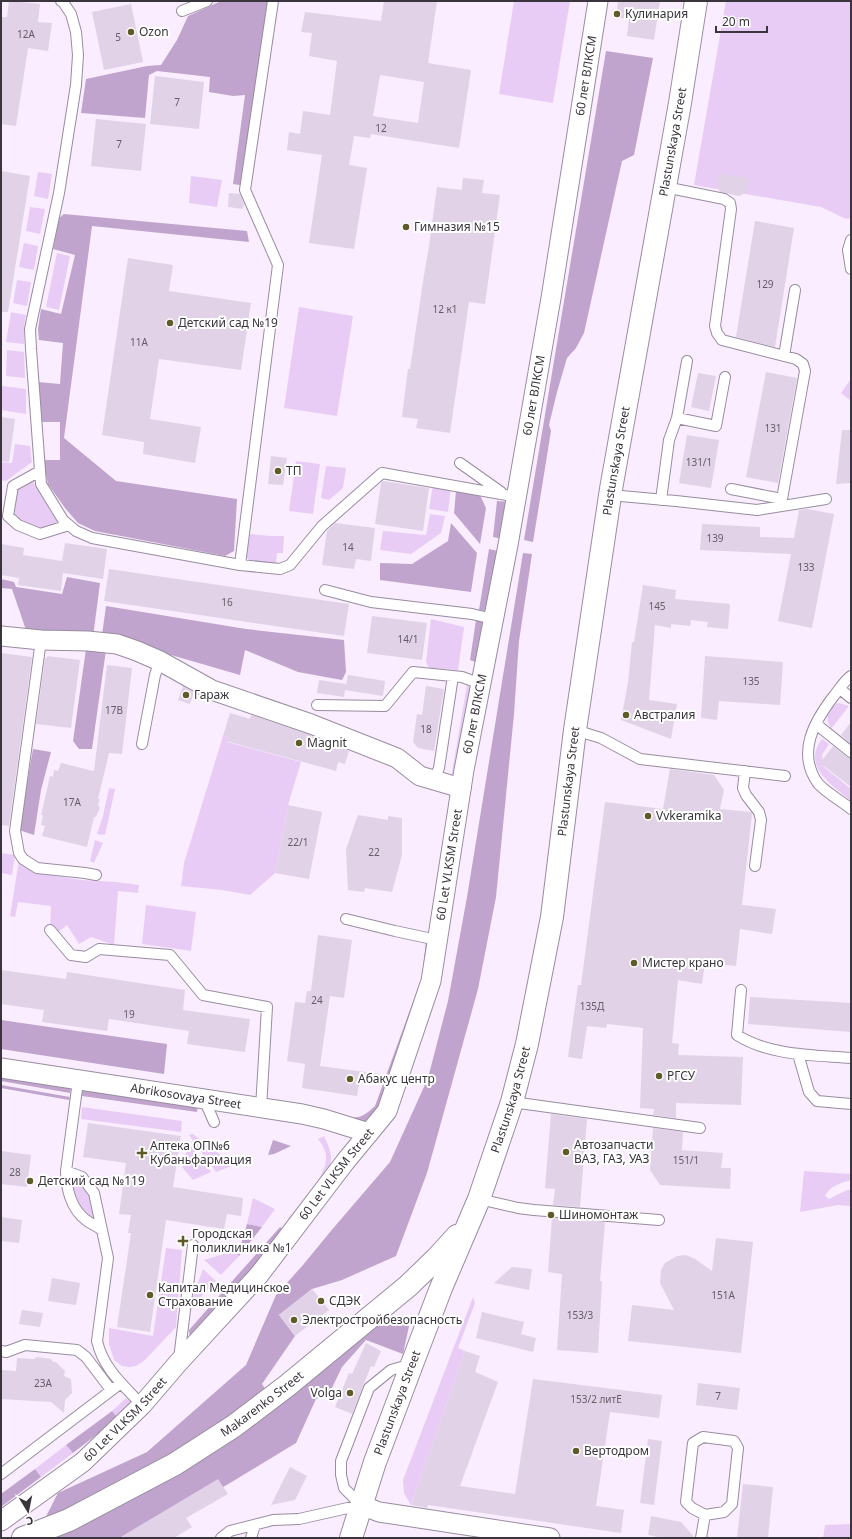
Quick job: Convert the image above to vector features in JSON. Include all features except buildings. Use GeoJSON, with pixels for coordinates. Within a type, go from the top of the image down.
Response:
{"type":"FeatureCollection","features":[{"type":"Feature","properties":{"kind":"main road","name":"Plastunskaya Street"},"geometry":{"type":"LineString","coordinates":[[351,1538],[375,1462],[412,1364],[441,1288],[479,1199],[512,1102],[533,1016],[552,917],[575,730],[610,495],[665,187],[696,1]]}},
{"type":"Feature","properties":{"kind":"main road","name":"Makarenko Street"},"geometry":{"type":"LineString","coordinates":[[23,1538],[69,1520],[175,1464],[234,1426],[288,1385],[408,1286],[437,1258],[469,1223]]}},
{"type":"Feature","properties":{"kind":"street","name":"60 лет ВЛКСМ"},"geometry":{"type":"LineString","coordinates":[[461,788],[494,619],[511,495],[551,298],[598,1]]}},
{"type":"Feature","properties":{"kind":"street"},"geometry":{"type":"LineString","coordinates":[[1,636],[41,640],[88,641],[117,644],[137,650],[212,690],[311,724],[397,758],[420,776],[461,788]]}},
{"type":"Feature","properties":{"kind":"street","name":"60 Let VLKSM Street"},"geometry":{"type":"LineString","coordinates":[[1,1521],[82,1462],[142,1405],[178,1363],[259,1275],[387,1111],[431,981],[461,788]]}},
{"type":"Feature","properties":{"kind":"street","name":"Abrikosovaya Street"},"geometry":{"type":"LineString","coordinates":[[1,1068],[324,1119],[369,1133]]}},
{"type":"Feature","properties":{"kind":"street"},"geometry":{"type":"LineString","coordinates":[[361,1505],[379,1512],[550,1538]]}},
{"type":"Feature","properties":{"kind":"lane"},"geometry":{"type":"LineString","coordinates":[[61,1],[71,14],[76,32],[78,55],[76,85],[59,193],[30,329],[41,484],[63,520],[76,531],[92,538],[240,565],[280,569],[290,565],[322,526],[382,473],[511,495]]}},
{"type":"Feature","properties":{"kind":"lane"},"geometry":{"type":"LineString","coordinates":[[182,11],[207,1]]}},
{"type":"Feature","properties":{"kind":"lane"},"geometry":{"type":"LineString","coordinates":[[240,565],[278,265],[246,190],[273,1]]}},
{"type":"Feature","properties":{"kind":"lane"},"geometry":{"type":"LineString","coordinates":[[665,187],[724,199],[730,203],[731,209],[715,326],[717,334],[722,340],[796,359],[803,364],[805,371],[782,499],[731,489]]}},
{"type":"Feature","properties":{"kind":"lane"},"geometry":{"type":"LineString","coordinates":[[851,240],[848,250],[851,269]]}},
{"type":"Feature","properties":{"kind":"lane"},"geometry":{"type":"LineString","coordinates":[[784,356],[795,290]]}},
{"type":"Feature","properties":{"kind":"lane"},"geometry":{"type":"LineString","coordinates":[[661,500],[669,440],[677,418],[687,361]]}},
{"type":"Feature","properties":{"kind":"lane"},"geometry":{"type":"LineString","coordinates":[[677,418],[716,426],[725,377]]}},
{"type":"Feature","properties":{"kind":"lane"},"geometry":{"type":"LineString","coordinates":[[460,463],[511,495]]}},
{"type":"Feature","properties":{"kind":"lane"},"geometry":{"type":"LineString","coordinates":[[40,471],[13,486],[8,516],[18,525],[40,534],[69,525]]}},
{"type":"Feature","properties":{"kind":"lane"},"geometry":{"type":"LineString","coordinates":[[610,495],[757,510],[826,500]]}},
{"type":"Feature","properties":{"kind":"lane"},"geometry":{"type":"LineString","coordinates":[[325,590],[371,602],[472,614],[494,619]]}},
{"type":"Feature","properties":{"kind":"lane"},"geometry":{"type":"LineString","coordinates":[[41,640],[15,831],[19,853],[23,859],[37,868],[96,875]]}},
{"type":"Feature","properties":{"kind":"lane"},"geometry":{"type":"LineString","coordinates":[[142,744],[155,675],[160,661]]}},
{"type":"Feature","properties":{"kind":"lane"},"geometry":{"type":"LineString","coordinates":[[317,705],[385,706],[413,672],[462,677],[481,684]]}},
{"type":"Feature","properties":{"kind":"lane"},"geometry":{"type":"LineString","coordinates":[[434,780],[439,768],[453,676]]}},
{"type":"Feature","properties":{"kind":"lane"},"geometry":{"type":"LineString","coordinates":[[851,676],[820,715],[809,740],[808,753],[809,766],[818,783],[851,809]]}},
{"type":"Feature","properties":{"kind":"lane"},"geometry":{"type":"LineString","coordinates":[[840,689],[851,698]]}},
{"type":"Feature","properties":{"kind":"lane"},"geometry":{"type":"LineString","coordinates":[[816,724],[851,752]]}},
{"type":"Feature","properties":{"kind":"lane"},"geometry":{"type":"LineString","coordinates":[[575,730],[601,738],[640,759],[785,776]]}},
{"type":"Feature","properties":{"kind":"lane"},"geometry":{"type":"LineString","coordinates":[[745,771],[743,788],[746,795],[759,812],[761,820],[755,866]]}},
{"type":"Feature","properties":{"kind":"lane"},"geometry":{"type":"LineString","coordinates":[[346,919],[438,940]]}},
{"type":"Feature","properties":{"kind":"lane"},"geometry":{"type":"LineString","coordinates":[[50,930],[71,955],[86,957],[99,949],[170,955],[203,995],[267,1007],[261,1108]]}},
{"type":"Feature","properties":{"kind":"lane"},"geometry":{"type":"LineString","coordinates":[[741,990],[737,1035],[748,1042],[764,1048],[798,1054],[851,1058]]}},
{"type":"Feature","properties":{"kind":"lane"},"geometry":{"type":"LineString","coordinates":[[798,1054],[808,1092],[817,1101],[851,1104]]}},
{"type":"Feature","properties":{"kind":"lane"},"geometry":{"type":"LineString","coordinates":[[78,1081],[66,1171],[66,1186],[74,1204],[84,1219],[102,1230]]}},
{"type":"Feature","properties":{"kind":"lane"},"geometry":{"type":"LineString","coordinates":[[204,1099],[214,1122]]}},
{"type":"Feature","properties":{"kind":"lane"},"geometry":{"type":"LineString","coordinates":[[512,1102],[700,1128]]}},
{"type":"Feature","properties":{"kind":"lane"},"geometry":{"type":"LineString","coordinates":[[66,1171],[82,1177],[94,1193],[108,1258],[97,1341],[100,1354],[109,1369],[142,1405]]}},
{"type":"Feature","properties":{"kind":"lane"},"geometry":{"type":"LineString","coordinates":[[479,1199],[534,1210],[659,1220]]}},
{"type":"Feature","properties":{"kind":"lane"},"geometry":{"type":"LineString","coordinates":[[178,1363],[193,1245]]}},
{"type":"Feature","properties":{"kind":"lane"},"geometry":{"type":"LineString","coordinates":[[1,1351],[6,1352],[26,1345],[77,1350],[86,1357],[111,1390]]}},
{"type":"Feature","properties":{"kind":"lane"},"geometry":{"type":"LineString","coordinates":[[361,1505],[344,1488],[341,1475],[341,1461],[369,1388],[391,1370],[412,1364]]}},
{"type":"Feature","properties":{"kind":"lane"},"geometry":{"type":"LineString","coordinates":[[1,1474],[121,1383]]}},
{"type":"Feature","properties":{"kind":"lane"},"geometry":{"type":"LineString","coordinates":[[703,1437],[734,1441],[738,1448],[732,1504],[724,1512],[705,1515],[692,1508],[686,1502],[693,1443],[703,1437]]}},
{"type":"Feature","properties":{"kind":"lane"},"geometry":{"type":"LineString","coordinates":[[221,1538],[230,1531],[272,1520],[299,1519],[361,1505]]}},
{"type":"Feature","properties":{"kind":"lane"},"geometry":{"type":"LineString","coordinates":[[701,1538],[705,1515]]}},
{"type":"Feature","properties":{"kind":"lane"},"geometry":{"type":"LineString","coordinates":[[251,1538],[255,1525]]}},
{"type":"Feature","properties":{"kind":"shaded area"},"geometry":{"type":"Polygon","coordinates":[[[221,1],[269,1],[240,185],[233,184],[245,95],[233,96],[209,92],[210,77],[157,71],[149,75],[145,118],[81,113],[86,79],[147,66],[161,65],[177,40],[188,16],[221,1]]]}},
{"type":"Feature","properties":{"kind":"shaded area"},"geometry":{"type":"Polygon","coordinates":[[[514,1],[570,1],[553,103],[499,94],[514,1]]]}},
{"type":"Feature","properties":{"kind":"shaded area"},"geometry":{"type":"Polygon","coordinates":[[[726,1],[851,1],[851,218],[846,219],[821,207],[694,185],[726,1]]]}},
{"type":"Feature","properties":{"kind":"shaded area"},"geometry":{"type":"Polygon","coordinates":[[[606,51],[653,58],[634,155],[622,161],[584,333],[576,348],[567,358],[557,392],[549,425],[551,431],[533,542],[524,540],[606,51]]]}},
{"type":"Feature","properties":{"kind":"shaded area"},"geometry":{"type":"Polygon","coordinates":[[[38,172],[52,174],[48,199],[34,196],[38,172]]]}},
{"type":"Feature","properties":{"kind":"shaded area"},"geometry":{"type":"Polygon","coordinates":[[[191,176],[222,180],[217,207],[189,203],[191,176]]]}},
{"type":"Feature","properties":{"kind":"shaded area"},"geometry":{"type":"Polygon","coordinates":[[[30,207],[45,209],[40,234],[26,231],[30,207]]]}},
{"type":"Feature","properties":{"kind":"shaded area"},"geometry":{"type":"Polygon","coordinates":[[[64,214],[247,231],[249,242],[92,226],[64,438],[116,481],[237,499],[234,551],[225,556],[95,531],[78,523],[48,484],[43,460],[60,460],[60,422],[41,422],[38,382],[60,384],[63,343],[39,340],[38,329],[41,309],[61,314],[75,255],[53,249],[59,218],[64,214]]]}},
{"type":"Feature","properties":{"kind":"shaded area"},"geometry":{"type":"Polygon","coordinates":[[[24,243],[38,246],[34,270],[19,267],[24,243]]]}},
{"type":"Feature","properties":{"kind":"shaded area"},"geometry":{"type":"Polygon","coordinates":[[[57,253],[70,256],[59,310],[46,307],[57,253]]]}},
{"type":"Feature","properties":{"kind":"shaded area"},"geometry":{"type":"Polygon","coordinates":[[[17,280],[31,282],[27,306],[13,303],[17,280]]]}},
{"type":"Feature","properties":{"kind":"shaded area"},"geometry":{"type":"Polygon","coordinates":[[[299,307],[353,316],[337,416],[284,408],[299,307]]]}},
{"type":"Feature","properties":{"kind":"shaded area"},"geometry":{"type":"Polygon","coordinates":[[[11,312],[26,315],[24,326],[24,344],[6,342],[11,312]]]}},
{"type":"Feature","properties":{"kind":"shaded area"},"geometry":{"type":"Polygon","coordinates":[[[7,350],[24,352],[25,378],[6,376],[7,350]]]}},
{"type":"Feature","properties":{"kind":"shaded area"},"geometry":{"type":"Polygon","coordinates":[[[851,379],[851,401],[841,393],[851,379]]]}},
{"type":"Feature","properties":{"kind":"shaded area"},"geometry":{"type":"Polygon","coordinates":[[[2,386],[26,389],[26,414],[1,410],[2,386]]]}},
{"type":"Feature","properties":{"kind":"shaded area"},"geometry":{"type":"Polygon","coordinates":[[[15,444],[30,446],[32,462],[6,481],[1,480],[1,462],[12,463],[15,444]]]}},
{"type":"Feature","properties":{"kind":"shaded area"},"geometry":{"type":"Polygon","coordinates":[[[296,461],[320,464],[313,514],[289,511],[296,461]]]}},
{"type":"Feature","properties":{"kind":"shaded area"},"geometry":{"type":"Polygon","coordinates":[[[326,466],[346,468],[343,488],[329,500],[321,498],[326,466]]]}},
{"type":"Feature","properties":{"kind":"shaded area"},"geometry":{"type":"Polygon","coordinates":[[[33,478],[35,486],[59,525],[41,530],[20,522],[14,514],[16,488],[33,478]]]}},
{"type":"Feature","properties":{"kind":"shaded area"},"geometry":{"type":"Polygon","coordinates":[[[433,485],[451,487],[448,512],[429,509],[433,485]]]}},
{"type":"Feature","properties":{"kind":"shaded area"},"geometry":{"type":"Polygon","coordinates":[[[456,491],[480,495],[486,508],[480,544],[454,513],[456,491]]]}},
{"type":"Feature","properties":{"kind":"shaded area"},"geometry":{"type":"Polygon","coordinates":[[[497,501],[508,502],[503,539],[493,537],[497,501]]]}},
{"type":"Feature","properties":{"kind":"shaded area"},"geometry":{"type":"Polygon","coordinates":[[[430,514],[445,516],[441,533],[411,554],[380,550],[383,531],[426,535],[430,514]]]}},
{"type":"Feature","properties":{"kind":"shaded area"},"geometry":{"type":"Polygon","coordinates":[[[451,523],[477,553],[471,592],[380,580],[380,563],[412,564],[448,541],[451,523]]]}},
{"type":"Feature","properties":{"kind":"shaded area"},"geometry":{"type":"Polygon","coordinates":[[[250,534],[284,536],[283,553],[277,553],[276,563],[249,561],[246,556],[250,534]]]}},
{"type":"Feature","properties":{"kind":"shaded area"},"geometry":{"type":"Polygon","coordinates":[[[489,549],[498,551],[487,611],[479,610],[489,549]]]}},
{"type":"Feature","properties":{"kind":"shaded area"},"geometry":{"type":"Polygon","coordinates":[[[523,553],[532,554],[519,641],[514,714],[496,897],[478,989],[427,1173],[396,1256],[342,1280],[312,1289],[279,1315],[295,1336],[262,1384],[276,1405],[370,1326],[393,1316],[411,1317],[403,1354],[366,1340],[342,1367],[329,1394],[316,1399],[296,1443],[139,1538],[35,1538],[58,1493],[147,1452],[246,1365],[276,1295],[390,1162],[428,1078],[448,1001],[467,897],[523,553]]]}},
{"type":"Feature","properties":{"kind":"shaded area"},"geometry":{"type":"Polygon","coordinates":[[[67,577],[100,583],[93,637],[27,633],[12,589],[1,588],[1,579],[14,582],[16,587],[62,594],[67,577]]]}},
{"type":"Feature","properties":{"kind":"shaded area"},"geometry":{"type":"Polygon","coordinates":[[[106,606],[246,629],[344,640],[346,672],[342,680],[298,672],[245,650],[240,675],[102,635],[106,606]]]}},
{"type":"Feature","properties":{"kind":"shaded area"},"geometry":{"type":"Polygon","coordinates":[[[431,619],[464,627],[458,670],[429,668],[426,662],[431,619]]]}},
{"type":"Feature","properties":{"kind":"shaded area"},"geometry":{"type":"Polygon","coordinates":[[[476,620],[484,622],[478,663],[470,660],[476,620]]]}},
{"type":"Feature","properties":{"kind":"shaded area"},"geometry":{"type":"Polygon","coordinates":[[[86,649],[106,650],[92,749],[79,749],[73,741],[86,649]]]}},
{"type":"Feature","properties":{"kind":"shaded area"},"geometry":{"type":"Polygon","coordinates":[[[467,685],[474,691],[457,779],[451,778],[467,685]]]}},
{"type":"Feature","properties":{"kind":"shaded area"},"geometry":{"type":"Polygon","coordinates":[[[839,703],[849,706],[831,729],[827,714],[836,704],[839,703]]]}},
{"type":"Feature","properties":{"kind":"shaded area"},"geometry":{"type":"Polygon","coordinates":[[[223,736],[228,737],[227,742],[301,762],[288,805],[275,873],[250,895],[222,890],[181,886],[184,863],[223,736]]]}},
{"type":"Feature","properties":{"kind":"shaded area"},"geometry":{"type":"Polygon","coordinates":[[[822,739],[829,744],[822,755],[824,767],[851,789],[851,801],[828,781],[817,766],[815,758],[816,749],[822,739]]]}},
{"type":"Feature","properties":{"kind":"shaded area"},"geometry":{"type":"Polygon","coordinates":[[[33,749],[51,752],[41,790],[34,835],[19,830],[33,749]]]}},
{"type":"Feature","properties":{"kind":"shaded area"},"geometry":{"type":"Polygon","coordinates":[[[109,788],[115,789],[105,835],[97,834],[103,816],[109,788]]]}},
{"type":"Feature","properties":{"kind":"shaded area"},"geometry":{"type":"Polygon","coordinates":[[[95,840],[103,843],[94,863],[90,861],[95,840]]]}},
{"type":"Feature","properties":{"kind":"shaded area"},"geometry":{"type":"Polygon","coordinates":[[[1,853],[15,855],[12,875],[1,873],[1,853]]]}},
{"type":"Feature","properties":{"kind":"shaded area"},"geometry":{"type":"Polygon","coordinates":[[[19,860],[35,873],[81,880],[139,885],[138,893],[118,891],[114,945],[91,937],[79,944],[67,925],[55,935],[50,930],[51,906],[18,902],[15,917],[10,916],[19,860]]]}},
{"type":"Feature","properties":{"kind":"shaded area"},"geometry":{"type":"Polygon","coordinates":[[[146,905],[196,912],[191,951],[142,944],[146,905]]]}},
{"type":"Feature","properties":{"kind":"shaded area"},"geometry":{"type":"Polygon","coordinates":[[[426,941],[433,943],[386,1098],[362,1127],[335,1115],[357,1117],[370,1111],[375,1106],[422,977],[426,941]]]}},
{"type":"Feature","properties":{"kind":"shaded area"},"geometry":{"type":"Polygon","coordinates":[[[1,1020],[167,1044],[164,1074],[1,1049],[1,1020]]]}},
{"type":"Feature","properties":{"kind":"shaded area"},"geometry":{"type":"Polygon","coordinates":[[[1,1072],[72,1083],[70,1093],[1,1081],[1,1072]]]}},
{"type":"Feature","properties":{"kind":"shaded area"},"geometry":{"type":"Polygon","coordinates":[[[1,1085],[70,1097],[69,1100],[1,1088],[1,1085]]]}},
{"type":"Feature","properties":{"kind":"shaded area"},"geometry":{"type":"Polygon","coordinates":[[[83,1086],[198,1105],[197,1112],[82,1096],[83,1086]]]}},
{"type":"Feature","properties":{"kind":"shaded area"},"geometry":{"type":"Polygon","coordinates":[[[82,1107],[182,1121],[181,1132],[81,1119],[82,1107]]]}},
{"type":"Feature","properties":{"kind":"shaded area"},"geometry":{"type":"Polygon","coordinates":[[[193,1134],[234,1165],[216,1172],[189,1135],[193,1134]]]}},
{"type":"Feature","properties":{"kind":"shaded area"},"geometry":{"type":"Polygon","coordinates":[[[324,1136],[331,1154],[331,1160],[326,1177],[322,1185],[295,1222],[288,1219],[317,1182],[325,1166],[326,1154],[318,1139],[324,1136]]]}},
{"type":"Feature","properties":{"kind":"shaded area"},"geometry":{"type":"Polygon","coordinates":[[[273,1140],[291,1146],[274,1154],[268,1155],[273,1140]]]}},
{"type":"Feature","properties":{"kind":"shaded area"},"geometry":{"type":"Polygon","coordinates":[[[189,1143],[211,1172],[193,1180],[182,1167],[189,1143]]]}},
{"type":"Feature","properties":{"kind":"shaded area"},"geometry":{"type":"Polygon","coordinates":[[[804,1171],[851,1174],[851,1180],[833,1187],[825,1196],[829,1199],[847,1190],[851,1190],[851,1206],[838,1205],[800,1212],[804,1171]]]}},
{"type":"Feature","properties":{"kind":"shaded area"},"geometry":{"type":"Polygon","coordinates":[[[70,1177],[79,1180],[90,1195],[98,1221],[87,1217],[75,1200],[70,1177]]]}},
{"type":"Feature","properties":{"kind":"shaded area"},"geometry":{"type":"Polygon","coordinates":[[[253,1198],[275,1209],[262,1227],[247,1224],[253,1198]]]}},
{"type":"Feature","properties":{"kind":"shaded area"},"geometry":{"type":"Polygon","coordinates":[[[247,1224],[262,1227],[239,1256],[234,1251],[240,1248],[247,1224]]]}},
{"type":"Feature","properties":{"kind":"shaded area"},"geometry":{"type":"Polygon","coordinates":[[[280,1227],[286,1231],[190,1341],[189,1330],[280,1227]]]}},
{"type":"Feature","properties":{"kind":"shaded area"},"geometry":{"type":"Polygon","coordinates":[[[166,1248],[182,1250],[176,1327],[144,1361],[136,1366],[122,1366],[114,1360],[109,1344],[109,1328],[153,1336],[166,1248]]]}},
{"type":"Feature","properties":{"kind":"shaded area"},"geometry":{"type":"Polygon","coordinates":[[[234,1251],[239,1256],[221,1275],[204,1260],[234,1251]]]}},
{"type":"Feature","properties":{"kind":"shaded area"},"geometry":{"type":"Polygon","coordinates":[[[203,1269],[216,1281],[188,1310],[203,1269]]]}},
{"type":"Feature","properties":{"kind":"shaded area"},"geometry":{"type":"Polygon","coordinates":[[[473,1297],[475,1303],[458,1348],[465,1351],[411,1505],[404,1493],[403,1480],[473,1297]]]}},
{"type":"Feature","properties":{"kind":"shaded area"},"geometry":{"type":"Polygon","coordinates":[[[126,1398],[136,1406],[118,1418],[112,1411],[126,1398]]]}},
{"type":"Feature","properties":{"kind":"shaded area"},"geometry":{"type":"Polygon","coordinates":[[[112,1411],[118,1418],[73,1453],[66,1445],[112,1411]]]}},
{"type":"Feature","properties":{"kind":"shaded area"},"geometry":{"type":"Polygon","coordinates":[[[66,1445],[73,1453],[41,1477],[35,1469],[66,1445]]]}},
{"type":"Feature","properties":{"kind":"shaded area"},"geometry":{"type":"Polygon","coordinates":[[[35,1469],[41,1477],[1,1507],[1,1494],[35,1469]]]}},
{"type":"Feature","properties":{"kind":"shaded area"},"geometry":{"type":"Polygon","coordinates":[[[851,1524],[851,1538],[823,1538],[825,1525],[851,1524]]]}},
{"type":"Feature","properties":{"kind":"place","name":"Кулинария"},"geometry":{"type":"Point","coordinates":[617,14]}},
{"type":"Feature","properties":{"kind":"place","name":"Ozon"},"geometry":{"type":"Point","coordinates":[131,32]}},
{"type":"Feature","properties":{"kind":"place","name":"Гимназия №15"},"geometry":{"type":"Point","coordinates":[406,227]}},
{"type":"Feature","properties":{"kind":"place","name":"Детский сад №19"},"geometry":{"type":"Point","coordinates":[170,323]}},
{"type":"Feature","properties":{"kind":"place","name":"ТП"},"geometry":{"type":"Point","coordinates":[278,471]}},
{"type":"Feature","properties":{"kind":"place","name":"Гараж"},"geometry":{"type":"Point","coordinates":[186,695]}},
{"type":"Feature","properties":{"kind":"place","name":"Австралия"},"geometry":{"type":"Point","coordinates":[626,715]}},
{"type":"Feature","properties":{"kind":"place","name":"Magnit"},"geometry":{"type":"Point","coordinates":[299,743]}},
{"type":"Feature","properties":{"kind":"place","name":"Vvkeramika"},"geometry":{"type":"Point","coordinates":[648,816]}},
{"type":"Feature","properties":{"kind":"place","name":"Мистер крано"},"geometry":{"type":"Point","coordinates":[634,963]}},
{"type":"Feature","properties":{"kind":"place","name":"РГСУ"},"geometry":{"type":"Point","coordinates":[659,1076]}},
{"type":"Feature","properties":{"kind":"place","name":"Абакус центр"},"geometry":{"type":"Point","coordinates":[350,1079]}},
{"type":"Feature","properties":{"kind":"place","name":"Автозапчасти ВАЗ, ГАЗ, УАЗ"},"geometry":{"type":"Point","coordinates":[566,1152]}},
{"type":"Feature","properties":{"kind":"place","name":"Аптека ОП№6 Кубаньфармация"},"geometry":{"type":"Point","coordinates":[142,1153]}},
{"type":"Feature","properties":{"kind":"place","name":"Детский сад №119"},"geometry":{"type":"Point","coordinates":[30,1181]}},
{"type":"Feature","properties":{"kind":"place","name":"Шиномонтаж"},"geometry":{"type":"Point","coordinates":[551,1215]}},
{"type":"Feature","properties":{"kind":"place","name":"Городская поликлиника №1"},"geometry":{"type":"Point","coordinates":[183,1241]}},
{"type":"Feature","properties":{"kind":"place","name":"Капитал Медицинское Страхование"},"geometry":{"type":"Point","coordinates":[150,1295]}},
{"type":"Feature","properties":{"kind":"place","name":"СДЭК"},"geometry":{"type":"Point","coordinates":[321,1301]}},
{"type":"Feature","properties":{"kind":"place","name":"Электростройбезопасность"},"geometry":{"type":"Point","coordinates":[294,1320]}},
{"type":"Feature","properties":{"kind":"place","name":"Volga"},"geometry":{"type":"Point","coordinates":[350,1393]}},
{"type":"Feature","properties":{"kind":"place","name":"Вертодром"},"geometry":{"type":"Point","coordinates":[576,1451]}}]}
